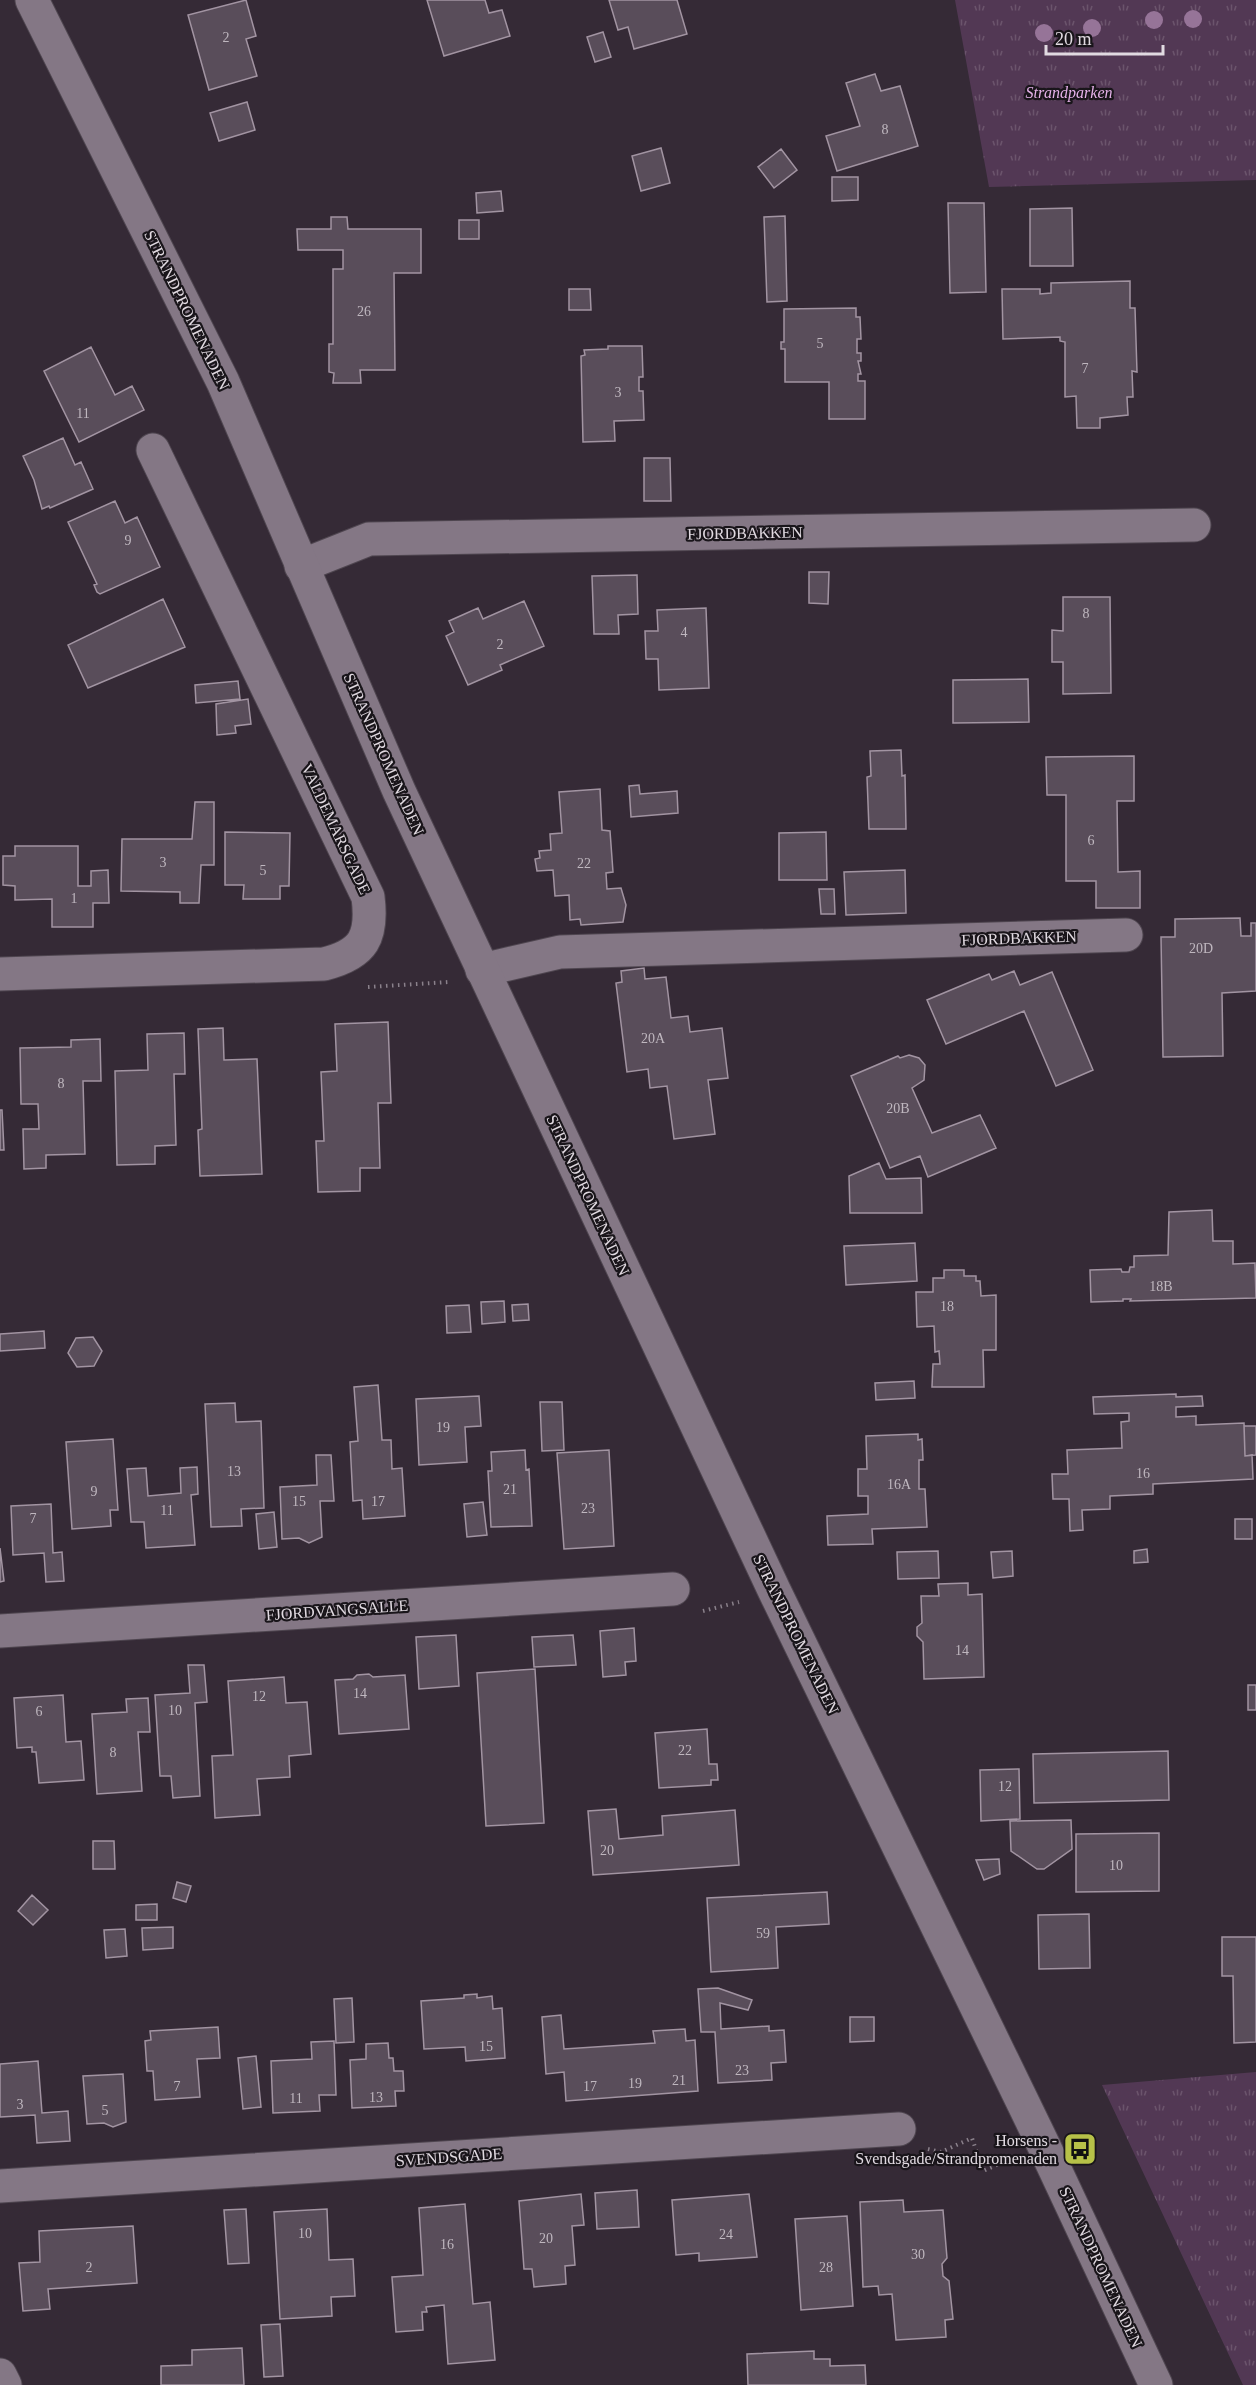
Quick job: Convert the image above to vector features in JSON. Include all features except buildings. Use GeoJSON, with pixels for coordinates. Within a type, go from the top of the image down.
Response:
{"type":"FeatureCollection","features":[{"type":"Feature","properties":{"kind":"street","name":"STRANDPROMENADEN"},"geometry":{"type":"LineString","coordinates":[[32,0],[223,382],[399,791],[482,970],[774,1590],[1043,2144],[1156,2385]]}},
{"type":"Feature","properties":{"kind":"street","name":"VALDEMARSGADE"},"geometry":{"type":"LineString","coordinates":[[0,974],[324,964],[341,960],[357,951],[366,938],[371,920],[368,897],[153,450]]}},
{"type":"Feature","properties":{"kind":"street","name":"FJORDBAKKEN"},"geometry":{"type":"LineString","coordinates":[[301,566],[369,539],[1194,525]]}},
{"type":"Feature","properties":{"kind":"street","name":"FJORDBAKKEN"},"geometry":{"type":"LineString","coordinates":[[482,970],[560,952],[1126,934]]}},
{"type":"Feature","properties":{"kind":"street","name":"FJORDVANGSALLE"},"geometry":{"type":"LineString","coordinates":[[0,1630],[673,1589]]}},
{"type":"Feature","properties":{"kind":"street","name":"SVENDSGADE"},"geometry":{"type":"LineString","coordinates":[[0,2186],[899,2128]]}},
{"type":"Feature","properties":{"kind":"street"},"geometry":{"type":"LineString","coordinates":[[0,2375],[5,2385]]}},
{"type":"Feature","properties":{"kind":"path"},"geometry":{"type":"LineString","coordinates":[[324,964],[357,987],[454,982],[482,970]]}},
{"type":"Feature","properties":{"kind":"path"},"geometry":{"type":"LineString","coordinates":[[673,1589],[694,1612],[722,1608],[774,1590]]}},
{"type":"Feature","properties":{"kind":"path"},"geometry":{"type":"LineString","coordinates":[[899,2128],[936,2153],[972,2138],[983,2171],[1043,2144]]}},
{"type":"Feature","properties":{"kind":"green space","name":"Strandparken"},"geometry":{"type":"Polygon","coordinates":[[[955,0],[1256,0],[1256,180],[989,187],[955,0]]]}},
{"type":"Feature","properties":{"kind":"green space"},"geometry":{"type":"Polygon","coordinates":[[[1256,2072],[1256,2385],[1243,2385],[1102,2085],[1256,2072]]]}},
{"type":"Feature","properties":{"kind":"place","name":"Horsens - Svendsgade/Strandpromenaden"},"geometry":{"type":"Point","coordinates":[1080,2149]}}]}
